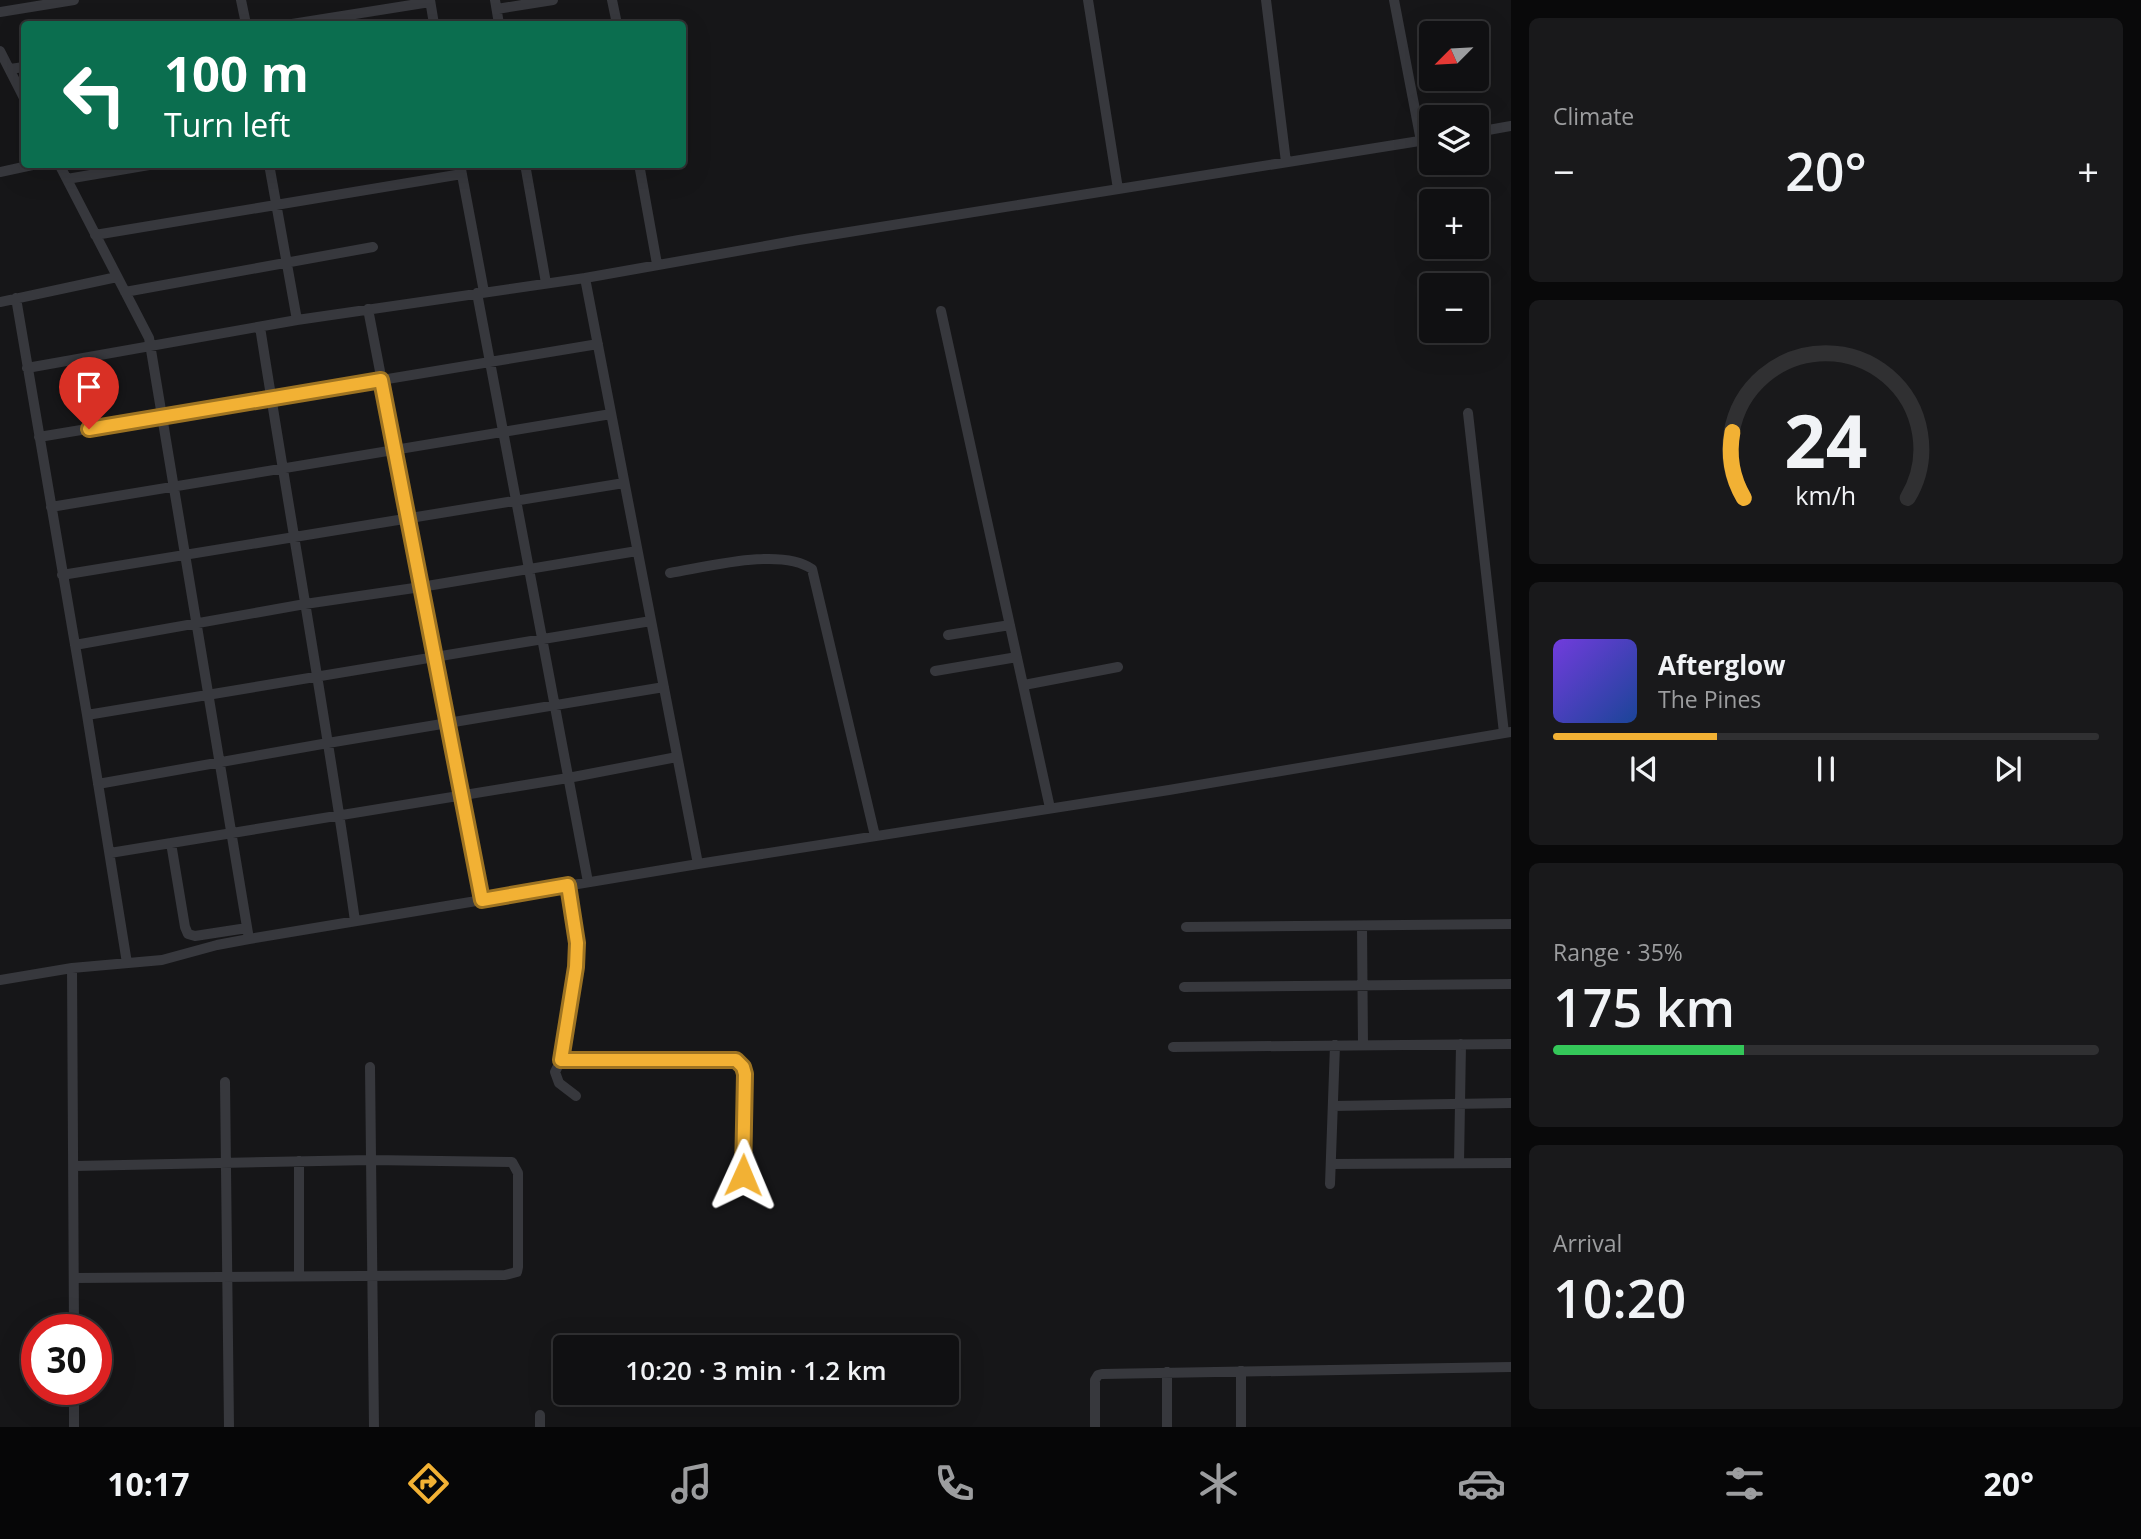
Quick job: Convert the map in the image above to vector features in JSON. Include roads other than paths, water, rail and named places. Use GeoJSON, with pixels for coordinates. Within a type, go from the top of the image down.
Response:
{"type":"FeatureCollection","features":[{"type":"Feature","properties":{"kind":"street"},"geometry":{"type":"LineString","coordinates":[[0,12],[74,0]]}},
{"type":"Feature","properties":{"kind":"street"},"geometry":{"type":"LineString","coordinates":[[241,0],[245,21]]}},
{"type":"Feature","properties":{"kind":"street"},"geometry":{"type":"LineString","coordinates":[[496,4],[553,0]]}},
{"type":"Feature","properties":{"kind":"street"},"geometry":{"type":"LineString","coordinates":[[612,0],[616,21]]}},
{"type":"Feature","properties":{"kind":"street"},"geometry":{"type":"LineString","coordinates":[[1088,0],[1118,189]]}},
{"type":"Feature","properties":{"kind":"street"},"geometry":{"type":"LineString","coordinates":[[1266,0],[1286,162]]}},
{"type":"Feature","properties":{"kind":"street"},"geometry":{"type":"LineString","coordinates":[[1394,0],[1419,109]]}},
{"type":"Feature","properties":{"kind":"street"},"geometry":{"type":"LineString","coordinates":[[310,21],[430,1],[433,21]]}},
{"type":"Feature","properties":{"kind":"street"},"geometry":{"type":"LineString","coordinates":[[4,61],[21,66]]}},
{"type":"Feature","properties":{"kind":"street"},"geometry":{"type":"LineString","coordinates":[[4,61],[21,92]]}},
{"type":"Feature","properties":{"kind":"street"},"geometry":{"type":"LineString","coordinates":[[1489,130],[1511,127]]}},
{"type":"Feature","properties":{"kind":"street"},"geometry":{"type":"LineString","coordinates":[[27,368],[297,320],[585,278],[657,264],[1419,141]]}},
{"type":"Feature","properties":{"kind":"street"},"geometry":{"type":"LineString","coordinates":[[0,172],[21,167]]}},
{"type":"Feature","properties":{"kind":"street"},"geometry":{"type":"LineString","coordinates":[[61,168],[146,331],[151,347],[248,933]]}},
{"type":"Feature","properties":{"kind":"street"},"geometry":{"type":"LineString","coordinates":[[67,179],[132,168]]}},
{"type":"Feature","properties":{"kind":"street"},"geometry":{"type":"LineString","coordinates":[[271,168],[297,320]]}},
{"type":"Feature","properties":{"kind":"street"},"geometry":{"type":"LineString","coordinates":[[525,168],[546,283]]}},
{"type":"Feature","properties":{"kind":"street"},"geometry":{"type":"LineString","coordinates":[[640,168],[657,264]]}},
{"type":"Feature","properties":{"kind":"street"},"geometry":{"type":"LineString","coordinates":[[95,235],[461,169],[489,362],[588,882]]}},
{"type":"Feature","properties":{"kind":"street"},"geometry":{"type":"LineString","coordinates":[[125,292],[373,247]]}},
{"type":"Feature","properties":{"kind":"street"},"geometry":{"type":"LineString","coordinates":[[0,302],[117,277]]}},
{"type":"Feature","properties":{"kind":"street"},"geometry":{"type":"LineString","coordinates":[[585,278],[698,864]]}},
{"type":"Feature","properties":{"kind":"street"},"geometry":{"type":"LineString","coordinates":[[16,298],[127,963]]}},
{"type":"Feature","properties":{"kind":"street"},"geometry":{"type":"LineString","coordinates":[[368,309],[482,900]]}},
{"type":"Feature","properties":{"kind":"street"},"geometry":{"type":"LineString","coordinates":[[941,312],[1050,808]]}},
{"type":"Feature","properties":{"kind":"street"},"geometry":{"type":"LineString","coordinates":[[260,327],[293,537],[319,676],[355,921]]}},
{"type":"Feature","properties":{"kind":"street"},"geometry":{"type":"LineString","coordinates":[[39,437],[598,344]]}},
{"type":"Feature","properties":{"kind":"street"},"geometry":{"type":"LineString","coordinates":[[172,843],[188,934],[195,936],[248,933],[355,921],[1507,733],[1468,413]]}},
{"type":"Feature","properties":{"kind":"street"},"geometry":{"type":"LineString","coordinates":[[51,507],[611,414]]}},
{"type":"Feature","properties":{"kind":"street"},"geometry":{"type":"LineString","coordinates":[[62,575],[624,483]]}},
{"type":"Feature","properties":{"kind":"street"},"geometry":{"type":"LineString","coordinates":[[75,645],[305,604],[637,551]]}},
{"type":"Feature","properties":{"kind":"street"},"geometry":{"type":"LineString","coordinates":[[670,573],[770,558],[791,560],[812,569],[875,836]]}},
{"type":"Feature","properties":{"kind":"street"},"geometry":{"type":"LineString","coordinates":[[87,715],[651,621]]}},
{"type":"Feature","properties":{"kind":"street"},"geometry":{"type":"LineString","coordinates":[[948,635],[1010,625]]}},
{"type":"Feature","properties":{"kind":"street"},"geometry":{"type":"LineString","coordinates":[[935,671],[1017,657]]}},
{"type":"Feature","properties":{"kind":"street"},"geometry":{"type":"LineString","coordinates":[[1024,685],[1118,667]]}},
{"type":"Feature","properties":{"kind":"street"},"geometry":{"type":"LineString","coordinates":[[98,784],[664,687]]}},
{"type":"Feature","properties":{"kind":"street"},"geometry":{"type":"LineString","coordinates":[[110,853],[568,778],[677,757]]}},
{"type":"Feature","properties":{"kind":"street"},"geometry":{"type":"LineString","coordinates":[[568,885],[577,943],[576,967],[561,1060],[555,1068],[556,1078],[562,1087],[576,1096]]}},
{"type":"Feature","properties":{"kind":"street"},"geometry":{"type":"LineString","coordinates":[[1186,927],[1511,924]]}},
{"type":"Feature","properties":{"kind":"street"},"geometry":{"type":"LineString","coordinates":[[1362,926],[1363,1045]]}},
{"type":"Feature","properties":{"kind":"street"},"geometry":{"type":"LineString","coordinates":[[0,980],[72,968],[162,960],[248,933]]}},
{"type":"Feature","properties":{"kind":"street"},"geometry":{"type":"LineString","coordinates":[[72,968],[74,1314]]}},
{"type":"Feature","properties":{"kind":"street"},"geometry":{"type":"LineString","coordinates":[[1184,987],[1511,984]]}},
{"type":"Feature","properties":{"kind":"street"},"geometry":{"type":"LineString","coordinates":[[1459,1163],[1461,1044]]}},
{"type":"Feature","properties":{"kind":"street"},"geometry":{"type":"LineString","coordinates":[[1173,1048],[1511,1044]]}},
{"type":"Feature","properties":{"kind":"street"},"geometry":{"type":"LineString","coordinates":[[1331,1184],[1335,1045]]}},
{"type":"Feature","properties":{"kind":"street"},"geometry":{"type":"LineString","coordinates":[[561,1060],[736,1060],[745,1074],[743,1175]]}},
{"type":"Feature","properties":{"kind":"street"},"geometry":{"type":"LineString","coordinates":[[370,1067],[374,1427]]}},
{"type":"Feature","properties":{"kind":"street"},"geometry":{"type":"LineString","coordinates":[[225,1082],[229,1427]]}},
{"type":"Feature","properties":{"kind":"street"},"geometry":{"type":"LineString","coordinates":[[1333,1106],[1511,1103]]}},
{"type":"Feature","properties":{"kind":"street"},"geometry":{"type":"LineString","coordinates":[[74,1278],[512,1274],[517,1272],[518,1267],[518,1173],[512,1162],[371,1160],[75,1166]]}},
{"type":"Feature","properties":{"kind":"street"},"geometry":{"type":"LineString","coordinates":[[299,1161],[299,1275]]}},
{"type":"Feature","properties":{"kind":"street"},"geometry":{"type":"LineString","coordinates":[[1331,1164],[1511,1163]]}},
{"type":"Feature","properties":{"kind":"street"},"geometry":{"type":"LineString","coordinates":[[1096,1427],[1098,1375],[1511,1367]]}},
{"type":"Feature","properties":{"kind":"street"},"geometry":{"type":"LineString","coordinates":[[1241,1371],[1241,1427]]}},
{"type":"Feature","properties":{"kind":"street"},"geometry":{"type":"LineString","coordinates":[[1167,1372],[1167,1427]]}},
{"type":"Feature","properties":{"kind":"street"},"geometry":{"type":"LineString","coordinates":[[74,1405],[74,1427]]}}]}
